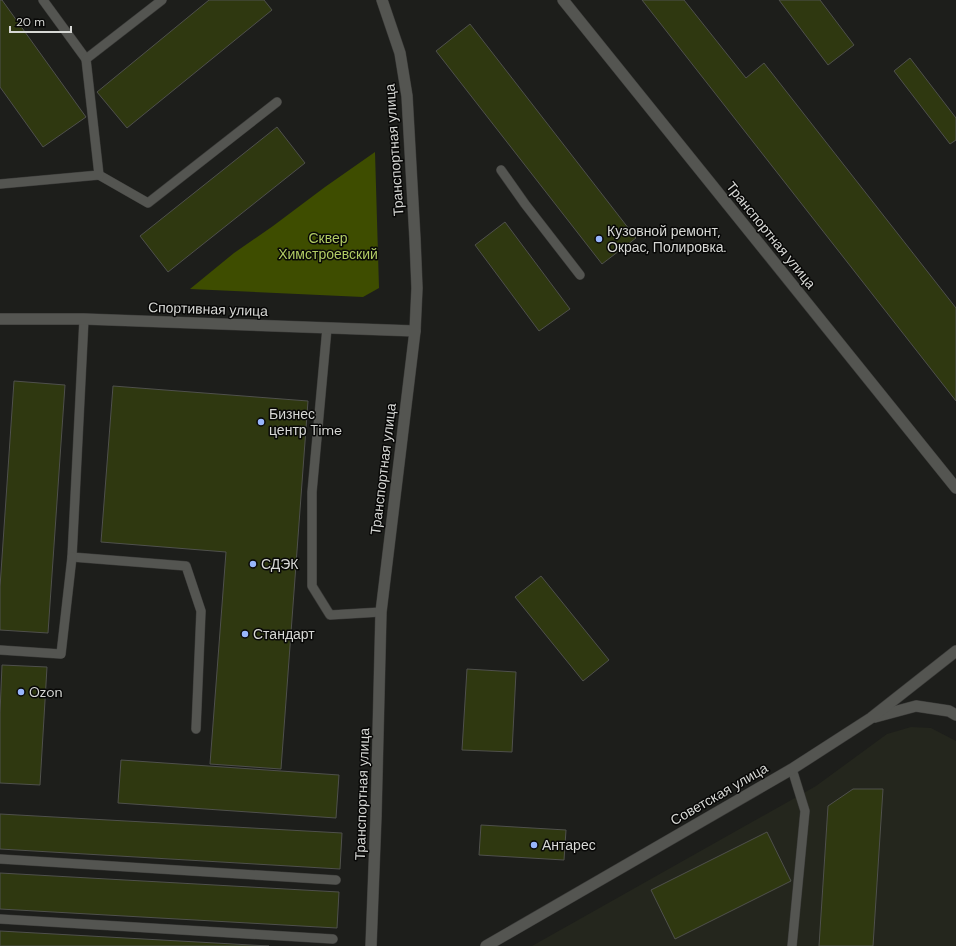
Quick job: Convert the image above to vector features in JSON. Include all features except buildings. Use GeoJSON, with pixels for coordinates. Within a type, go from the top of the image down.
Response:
{"type":"FeatureCollection","features":[{"type":"Feature","properties":{"kind":"street","name":"Транспортная улица"},"geometry":{"type":"LineString","coordinates":[[371,946],[381,612],[415,331],[417,281],[407,96],[400,53],[382,0]]}},
{"type":"Feature","properties":{"kind":"street","name":"Транспортная улица"},"geometry":{"type":"LineString","coordinates":[[563,0],[956,488]]}},
{"type":"Feature","properties":{"kind":"street","name":"Спортивная улица"},"geometry":{"type":"LineString","coordinates":[[0,319],[84,319],[415,331]]}},
{"type":"Feature","properties":{"kind":"street","name":"Советская улица"},"geometry":{"type":"LineString","coordinates":[[486,946],[792,769],[871,718],[956,651]]}},
{"type":"Feature","properties":{"kind":"street"},"geometry":{"type":"LineString","coordinates":[[871,718],[916,706],[949,711],[956,715]]}},
{"type":"Feature","properties":{"kind":"lane"},"geometry":{"type":"LineString","coordinates":[[43,0],[86,59],[99,174]]}},
{"type":"Feature","properties":{"kind":"lane"},"geometry":{"type":"LineString","coordinates":[[86,59],[162,0]]}},
{"type":"Feature","properties":{"kind":"lane"},"geometry":{"type":"LineString","coordinates":[[0,184],[99,174],[148,203],[277,102]]}},
{"type":"Feature","properties":{"kind":"lane"},"geometry":{"type":"LineString","coordinates":[[501,170],[525,204],[580,275]]}},
{"type":"Feature","properties":{"kind":"lane"},"geometry":{"type":"LineString","coordinates":[[0,650],[61,654],[72,557],[84,319]]}},
{"type":"Feature","properties":{"kind":"lane"},"geometry":{"type":"LineString","coordinates":[[327,328],[312,492],[312,586],[330,615],[381,612]]}},
{"type":"Feature","properties":{"kind":"lane"},"geometry":{"type":"LineString","coordinates":[[72,557],[186,566],[201,611],[196,729]]}},
{"type":"Feature","properties":{"kind":"lane"},"geometry":{"type":"LineString","coordinates":[[792,769],[805,811],[792,946]]}},
{"type":"Feature","properties":{"kind":"lane"},"geometry":{"type":"LineString","coordinates":[[0,859],[336,880]]}},
{"type":"Feature","properties":{"kind":"lane"},"geometry":{"type":"LineString","coordinates":[[0,919],[333,939]]}},
{"type":"Feature","properties":{"kind":"shaded area"},"geometry":{"type":"Polygon","coordinates":[[[911,727],[931,728],[956,741],[956,946],[532,946],[816,786],[887,734],[911,727]]]}},
{"type":"Feature","properties":{"kind":"green space","name":"Сквер Химстроевский"},"geometry":{"type":"Polygon","coordinates":[[[375,152],[379,288],[363,297],[190,289],[234,253],[375,152]]]}},
{"type":"Feature","properties":{"kind":"place","name":"Кузовной ремонт, Окрас, Полировка."},"geometry":{"type":"Point","coordinates":[599,239]}},
{"type":"Feature","properties":{"kind":"place","name":"Бизнес центр Time"},"geometry":{"type":"Point","coordinates":[261,422]}},
{"type":"Feature","properties":{"kind":"place","name":"СДЭК"},"geometry":{"type":"Point","coordinates":[253,564]}},
{"type":"Feature","properties":{"kind":"place","name":"Стандарт"},"geometry":{"type":"Point","coordinates":[245,634]}},
{"type":"Feature","properties":{"kind":"place","name":"Ozon"},"geometry":{"type":"Point","coordinates":[21,692]}},
{"type":"Feature","properties":{"kind":"place","name":"Антарес"},"geometry":{"type":"Point","coordinates":[534,845]}}]}
